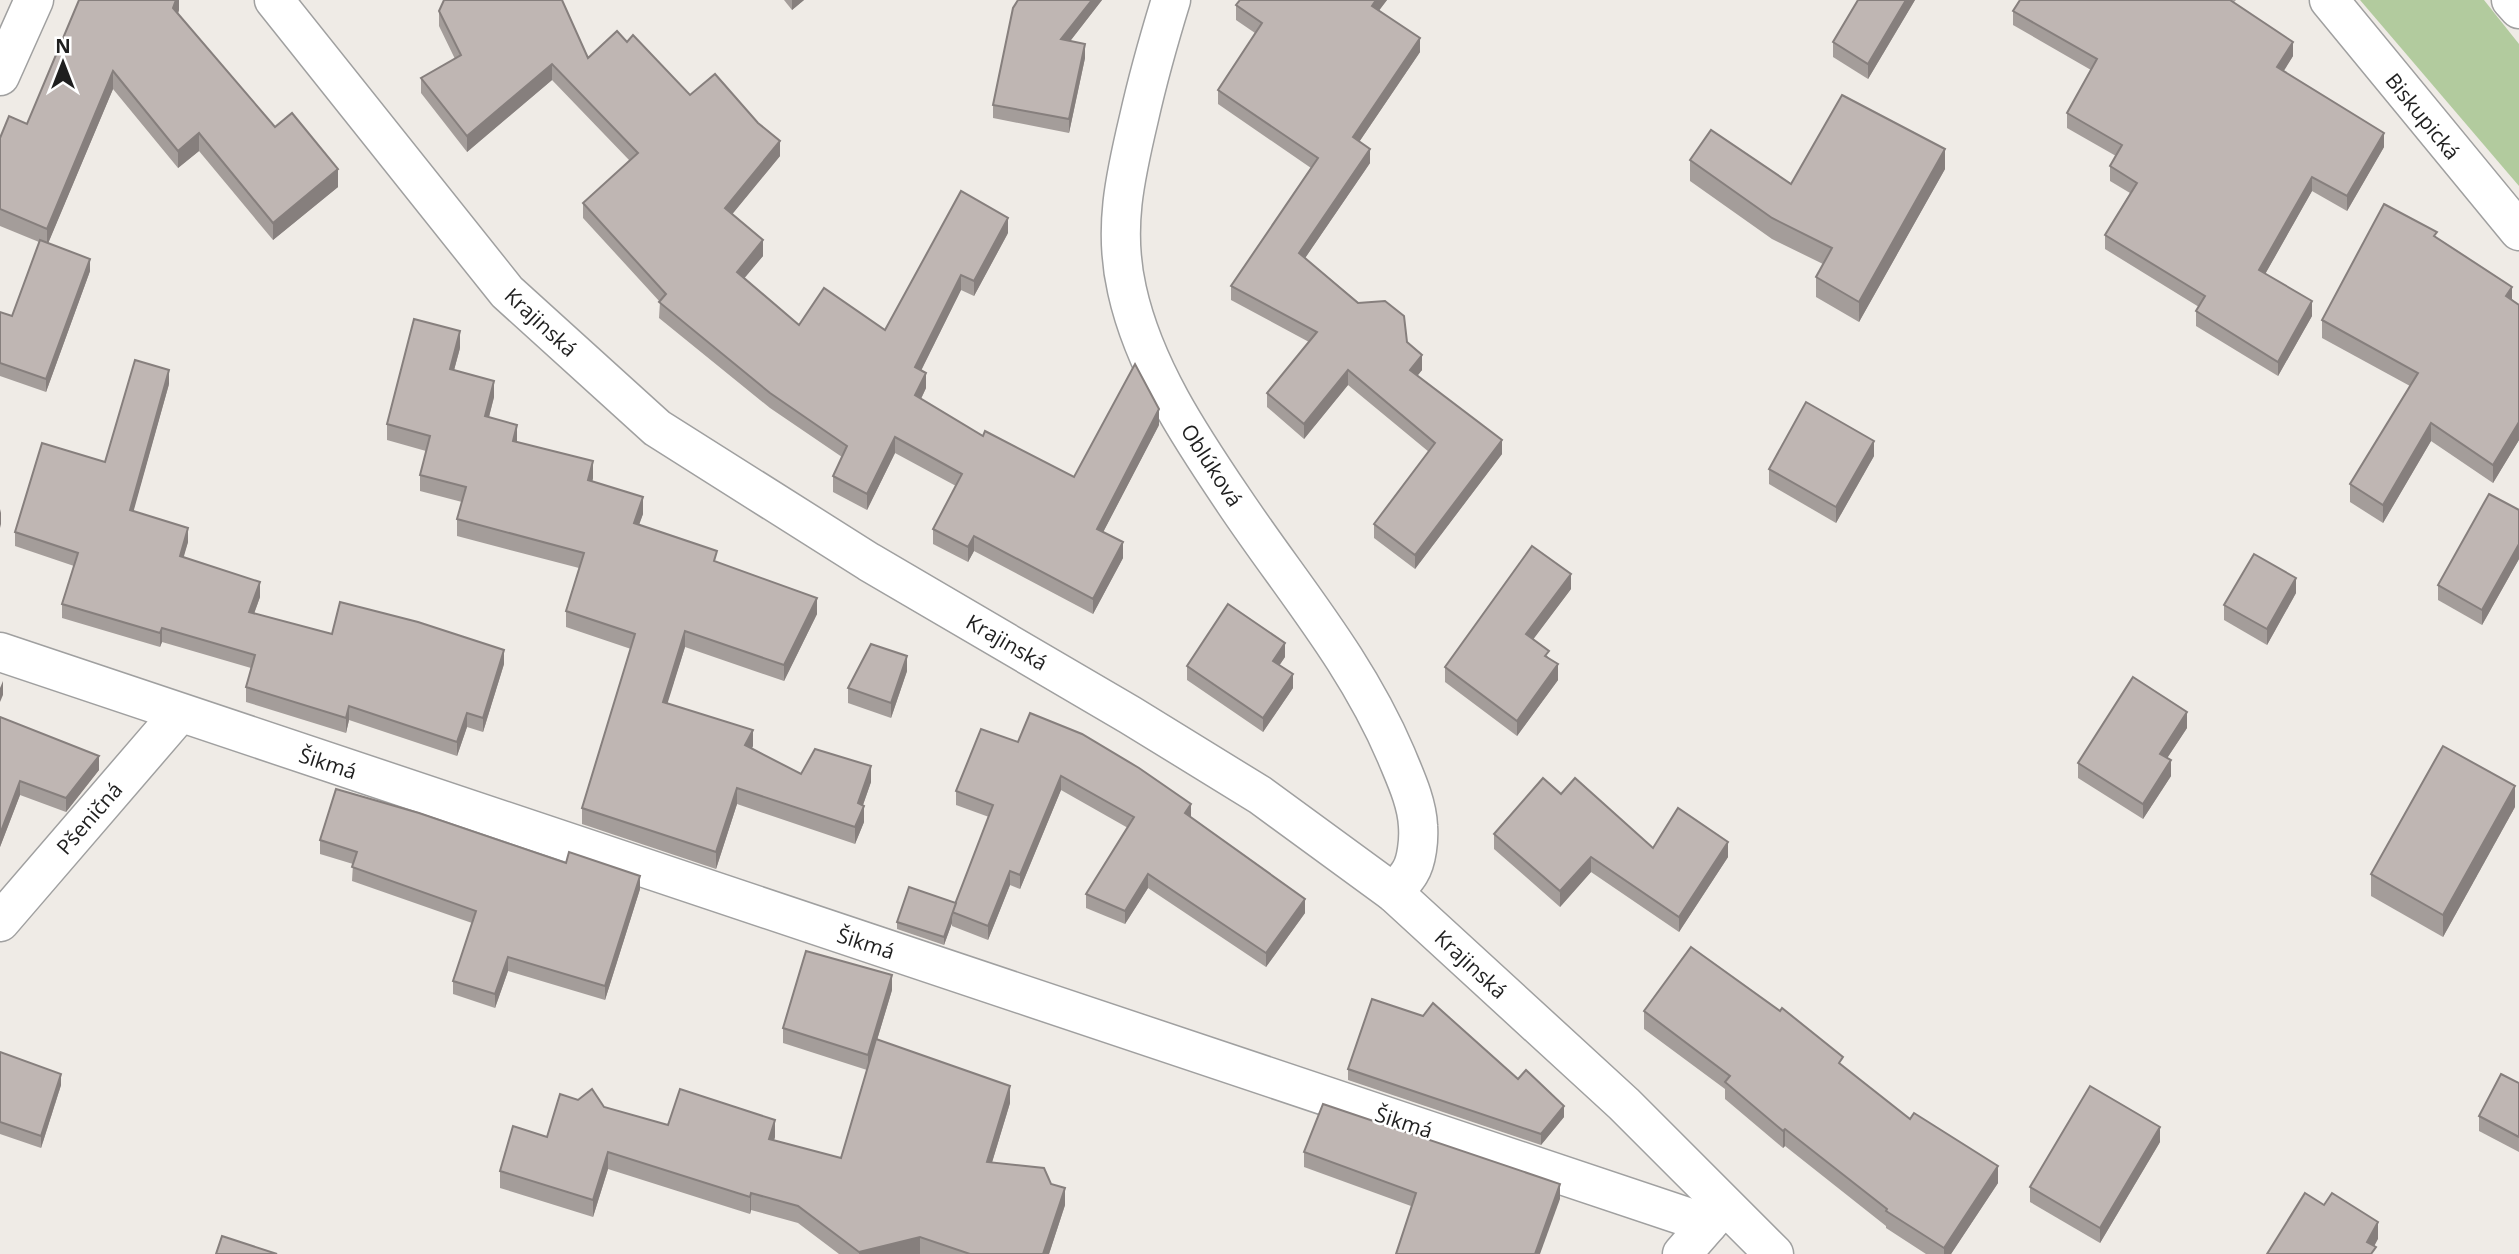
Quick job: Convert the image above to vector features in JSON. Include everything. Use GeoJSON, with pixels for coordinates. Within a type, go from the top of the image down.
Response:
{"type":"FeatureCollection","features":[{"type":"Feature","properties":{"kind":"street"},"geometry":{"type":"LineString","coordinates":[[4,56],[33,0]]}},
{"type":"Feature","properties":{"kind":"street","name":"Krajinská"},"geometry":{"type":"LineString","coordinates":[[274,0],[507,292],[657,428],[869,562],[1130,715],[1260,795],[1394,893],[1624,1104],[1716,1214],[1774,1254]]}},
{"type":"Feature","properties":{"kind":"street","name":"Oblúková"},"geometry":{"type":"LineString","coordinates":[[1171,0],[1152,62],[1123,183],[1120,235],[1126,288],[1150,361],[1195,442],[1236,504],[1326,628],[1386,732],[1407,780],[1418,823],[1412,871],[1394,893]]}},
{"type":"Feature","properties":{"kind":"street","name":"Biskupická"},"geometry":{"type":"LineString","coordinates":[[2329,0],[2519,232]]}},
{"type":"Feature","properties":{"kind":"street"},"geometry":{"type":"LineString","coordinates":[[2511,0],[2519,9]]}},
{"type":"Feature","properties":{"kind":"street","name":"Šikmá"},"geometry":{"type":"LineString","coordinates":[[0,652],[179,714],[1716,1214]]}},
{"type":"Feature","properties":{"kind":"street","name":"Pšeničná"},"geometry":{"type":"LineString","coordinates":[[0,922],[179,714]]}},
{"type":"Feature","properties":{"kind":"street"},"geometry":{"type":"LineString","coordinates":[[1682,1254],[1716,1214]]}},
{"type":"Feature","properties":{"kind":"green space"},"geometry":{"type":"Polygon","coordinates":[[[2360,0],[2484,0],[2519,44],[2519,186],[2360,0]]]}},
{"type":"Feature","properties":{"kind":"building"},"geometry":{"type":"Polygon","coordinates":[[[79,0],[176,0],[173,8],[275,127],[292,113],[338,169],[273,223],[199,133],[178,151],[113,71],[47,229],[0,209],[0,138],[9,116],[27,124],[79,0]]]}},
{"type":"Feature","properties":{"kind":"building"},"geometry":{"type":"Polygon","coordinates":[[[444,0],[562,0],[588,58],[617,31],[627,42],[633,35],[690,95],[715,74],[758,123],[780,141],[725,208],[763,240],[737,272],[799,325],[824,288],[885,330],[961,191],[1008,218],[974,281],[961,275],[915,367],[926,373],[915,395],[983,436],[985,431],[1074,477],[1135,364],[1159,409],[1097,529],[1123,542],[1093,599],[974,536],[968,547],[933,529],[962,474],[895,437],[867,494],[833,476],[847,446],[770,393],[659,302],[666,294],[583,203],[638,153],[552,64],[467,136],[421,78],[461,55],[439,11],[444,0]]]}},
{"type":"Feature","properties":{"kind":"building"},"geometry":{"type":"Polygon","coordinates":[[[1018,0],[1092,0],[1061,39],[1085,44],[1069,119],[993,105],[1013,8],[1018,0]]]}},
{"type":"Feature","properties":{"kind":"building"},"geometry":{"type":"Polygon","coordinates":[[[1240,0],[1376,0],[1372,6],[1420,38],[1353,137],[1370,149],[1299,253],[1358,303],[1385,301],[1404,316],[1407,342],[1422,355],[1410,370],[1502,440],[1415,555],[1374,524],[1435,443],[1348,370],[1304,424],[1267,393],[1317,332],[1231,286],[1318,158],[1218,90],[1262,23],[1236,5],[1240,0]]]}},
{"type":"Feature","properties":{"kind":"building"},"geometry":{"type":"Polygon","coordinates":[[[1858,0],[1906,0],[1868,64],[1833,42],[1858,0]]]}},
{"type":"Feature","properties":{"kind":"building"},"geometry":{"type":"Polygon","coordinates":[[[2020,0],[2230,0],[2293,42],[2277,67],[2384,133],[2347,196],[2312,177],[2259,270],[2312,301],[2278,362],[2196,311],[2205,296],[2105,235],[2137,183],[2110,166],[2122,145],[2067,113],[2097,59],[2013,11],[2020,0]]]}},
{"type":"Feature","properties":{"kind":"building"},"geometry":{"type":"Polygon","coordinates":[[[1842,95],[1945,149],[1859,302],[1816,277],[1832,248],[1772,218],[1690,160],[1711,130],[1791,184],[1842,95]]]}},
{"type":"Feature","properties":{"kind":"building"},"geometry":{"type":"Polygon","coordinates":[[[2384,204],[2437,232],[2434,236],[2512,287],[2506,296],[2519,305],[2519,422],[2493,465],[2431,423],[2383,505],[2350,484],[2418,373],[2322,320],[2384,204]]]}},
{"type":"Feature","properties":{"kind":"building"},"geometry":{"type":"Polygon","coordinates":[[[40,240],[90,259],[46,379],[0,363],[0,312],[12,316],[40,240]]]}},
{"type":"Feature","properties":{"kind":"building"},"geometry":{"type":"Polygon","coordinates":[[[414,319],[460,331],[450,369],[494,381],[485,416],[517,425],[513,441],[593,461],[588,480],[643,497],[634,523],[717,551],[714,561],[817,598],[784,665],[685,631],[663,702],[753,730],[745,745],[801,774],[815,749],[871,766],[858,803],[864,806],[855,827],[737,788],[716,852],[582,808],[635,634],[566,611],[584,553],[457,519],[466,487],[420,475],[430,436],[387,424],[414,319]]]}},
{"type":"Feature","properties":{"kind":"building"},"geometry":{"type":"Polygon","coordinates":[[[135,360],[169,370],[130,510],[188,528],[180,556],[260,582],[249,612],[332,634],[340,602],[418,622],[504,650],[483,718],[467,713],[457,742],[349,706],[346,718],[246,687],[255,655],[162,628],[160,633],[62,604],[78,553],[15,532],[42,443],[105,462],[135,360]]]}},
{"type":"Feature","properties":{"kind":"building"},"geometry":{"type":"Polygon","coordinates":[[[1806,402],[1874,441],[1836,507],[1769,469],[1806,402]]]}},
{"type":"Feature","properties":{"kind":"building"},"geometry":{"type":"Polygon","coordinates":[[[2489,494],[2519,510],[2519,544],[2482,610],[2438,585],[2489,494]]]}},
{"type":"Feature","properties":{"kind":"building"},"geometry":{"type":"Polygon","coordinates":[[[1532,546],[1571,574],[1526,634],[1549,651],[1545,656],[1558,664],[1517,721],[1445,667],[1532,546]]]}},
{"type":"Feature","properties":{"kind":"building"},"geometry":{"type":"Polygon","coordinates":[[[2254,554],[2296,578],[2267,629],[2224,605],[2254,554]]]}},
{"type":"Feature","properties":{"kind":"building"},"geometry":{"type":"Polygon","coordinates":[[[1228,604],[1285,643],[1273,661],[1293,674],[1263,718],[1187,666],[1228,604]]]}},
{"type":"Feature","properties":{"kind":"building"},"geometry":{"type":"Polygon","coordinates":[[[871,644],[907,656],[891,703],[848,688],[871,644]]]}},
{"type":"Feature","properties":{"kind":"building"},"geometry":{"type":"Polygon","coordinates":[[[2133,677],[2187,712],[2160,754],[2171,760],[2143,804],[2078,763],[2133,677]]]}},
{"type":"Feature","properties":{"kind":"building"},"geometry":{"type":"Polygon","coordinates":[[[1030,713],[1082,734],[1139,768],[1191,804],[1185,813],[1305,899],[1266,953],[1148,874],[1125,911],[1086,894],[1134,817],[1061,776],[1020,875],[1010,871],[988,926],[952,912],[993,805],[956,791],[981,729],[1018,742],[1030,713]]]}},
{"type":"Feature","properties":{"kind":"building"},"geometry":{"type":"Polygon","coordinates":[[[0,717],[99,756],[66,798],[20,781],[0,834],[0,717]]]}},
{"type":"Feature","properties":{"kind":"building"},"geometry":{"type":"Polygon","coordinates":[[[2443,746],[2515,786],[2443,915],[2371,874],[2443,746]]]}},
{"type":"Feature","properties":{"kind":"building"},"geometry":{"type":"Polygon","coordinates":[[[1543,778],[1561,794],[1575,778],[1653,848],[1678,808],[1728,842],[1679,917],[1591,857],[1560,891],[1494,834],[1543,778]]]}},
{"type":"Feature","properties":{"kind":"building"},"geometry":{"type":"Polygon","coordinates":[[[336,789],[419,813],[566,863],[569,852],[640,876],[605,986],[508,957],[495,994],[453,981],[476,911],[352,867],[357,852],[320,840],[336,789]]]}},
{"type":"Feature","properties":{"kind":"building"},"geometry":{"type":"Polygon","coordinates":[[[909,887],[956,903],[944,937],[897,922],[909,887]]]}},
{"type":"Feature","properties":{"kind":"building"},"geometry":{"type":"Polygon","coordinates":[[[1691,947],[1780,1011],[1782,1008],[1843,1057],[1839,1063],[1910,1119],[1914,1113],[1998,1166],[1944,1248],[1886,1211],[1887,1209],[1785,1129],[1783,1131],[1725,1082],[1730,1076],[1644,1011],[1691,947]]]}},
{"type":"Feature","properties":{"kind":"building"},"geometry":{"type":"Polygon","coordinates":[[[806,951],[892,975],[868,1055],[783,1028],[806,951]]]}},
{"type":"Feature","properties":{"kind":"building"},"geometry":{"type":"Polygon","coordinates":[[[1372,999],[1423,1016],[1433,1003],[1518,1079],[1526,1070],[1564,1106],[1541,1134],[1348,1069],[1372,999]]]}},
{"type":"Feature","properties":{"kind":"building"},"geometry":{"type":"Polygon","coordinates":[[[876,1039],[1010,1086],[987,1162],[1044,1168],[1051,1184],[1065,1188],[1043,1254],[970,1254],[920,1237],[859,1252],[798,1206],[751,1193],[750,1197],[608,1152],[593,1200],[500,1171],[513,1126],[547,1137],[560,1094],[578,1100],[592,1089],[604,1107],[668,1125],[680,1089],[775,1120],[769,1139],[841,1158],[876,1039]]]}},
{"type":"Feature","properties":{"kind":"building"},"geometry":{"type":"Polygon","coordinates":[[[0,1052],[61,1074],[41,1136],[0,1122],[0,1052]]]}},
{"type":"Feature","properties":{"kind":"building"},"geometry":{"type":"Polygon","coordinates":[[[2501,1074],[2519,1083],[2519,1137],[2479,1116],[2501,1074]]]}},
{"type":"Feature","properties":{"kind":"building"},"geometry":{"type":"Polygon","coordinates":[[[2090,1086],[2160,1127],[2100,1228],[2030,1187],[2090,1086]]]}},
{"type":"Feature","properties":{"kind":"building"},"geometry":{"type":"Polygon","coordinates":[[[1323,1104],[1560,1184],[1535,1254],[1396,1254],[1416,1193],[1304,1152],[1323,1104]]]}},
{"type":"Feature","properties":{"kind":"building"},"geometry":{"type":"Polygon","coordinates":[[[2305,1193],[2324,1205],[2332,1193],[2378,1222],[2367,1242],[2376,1247],[2371,1254],[2267,1254],[2305,1193]]]}},
{"type":"Feature","properties":{"kind":"building"},"geometry":{"type":"Polygon","coordinates":[[[222,1236],[277,1254],[216,1254],[222,1236]]]}}]}
